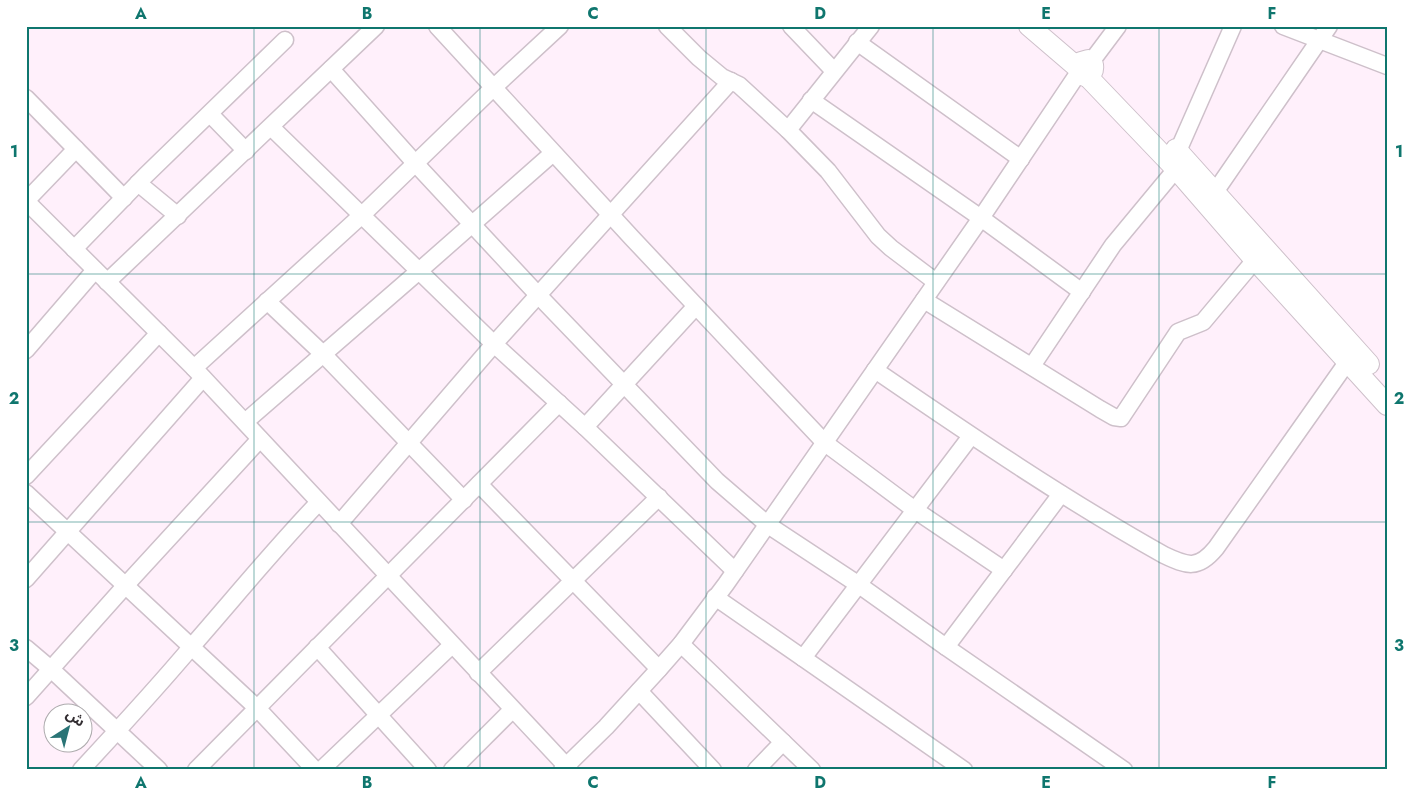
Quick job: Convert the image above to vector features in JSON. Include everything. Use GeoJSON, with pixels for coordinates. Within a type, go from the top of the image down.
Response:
{"type":"FeatureCollection","features":[{"type":"Feature","properties":{"kind":"main road"},"geometry":{"type":"LineString","coordinates":[[1029,26],[1086,67]]}},
{"type":"Feature","properties":{"kind":"main road"},"geometry":{"type":"LineString","coordinates":[[1049,26],[1086,67],[1177,160],[1216,192],[1387,384]]}},
{"type":"Feature","properties":{"kind":"main road"},"geometry":{"type":"LineString","coordinates":[[1177,160],[1255,260],[1387,405]]}},
{"type":"Feature","properties":{"kind":"street"},"geometry":{"type":"LineString","coordinates":[[107,282],[376,26]]}},
{"type":"Feature","properties":{"kind":"street"},"geometry":{"type":"LineString","coordinates":[[436,26],[610,215],[825,443],[915,510],[1004,570]]}},
{"type":"Feature","properties":{"kind":"street"},"geometry":{"type":"LineString","coordinates":[[26,579],[198,373],[268,301],[362,215],[560,26]]}},
{"type":"Feature","properties":{"kind":"street"},"geometry":{"type":"LineString","coordinates":[[667,26],[699,58],[722,77],[746,91],[788,130],[828,171],[878,236],[936,282]]}},
{"type":"Feature","properties":{"kind":"street"},"geometry":{"type":"LineString","coordinates":[[791,26],[834,71]]}},
{"type":"Feature","properties":{"kind":"street"},"geometry":{"type":"LineString","coordinates":[[788,130],[871,26]]}},
{"type":"Feature","properties":{"kind":"street"},"geometry":{"type":"LineString","coordinates":[[76,150],[29,209],[74,249],[198,373],[566,768],[659,669],[715,597],[768,525],[1021,159],[1086,67],[1118,26]]}},
{"type":"Feature","properties":{"kind":"street"},"geometry":{"type":"LineString","coordinates":[[1032,366],[1127,227],[1177,160],[1233,26]]}},
{"type":"Feature","properties":{"kind":"street"},"geometry":{"type":"LineString","coordinates":[[1283,26],[1387,66]]}},
{"type":"Feature","properties":{"kind":"street"},"geometry":{"type":"LineString","coordinates":[[1216,192],[1329,26]]}},
{"type":"Feature","properties":{"kind":"street"},"geometry":{"type":"LineString","coordinates":[[74,249],[138,183],[285,40]]}},
{"type":"Feature","properties":{"kind":"street"},"geometry":{"type":"LineString","coordinates":[[857,42],[1021,159]]}},
{"type":"Feature","properties":{"kind":"street"},"geometry":{"type":"LineString","coordinates":[[331,69],[538,296],[703,467],[768,525],[859,585],[1124,770]]}},
{"type":"Feature","properties":{"kind":"street"},"geometry":{"type":"LineString","coordinates":[[339,524],[494,344],[731,81]]}},
{"type":"Feature","properties":{"kind":"street"},"geometry":{"type":"LineString","coordinates":[[26,98],[124,198]]}},
{"type":"Feature","properties":{"kind":"street"},"geometry":{"type":"LineString","coordinates":[[811,100],[981,218],[1082,292]]}},
{"type":"Feature","properties":{"kind":"street"},"geometry":{"type":"LineString","coordinates":[[210,114],[246,151]]}},
{"type":"Feature","properties":{"kind":"street"},"geometry":{"type":"LineString","coordinates":[[271,127],[494,344],[585,427],[735,570]]}},
{"type":"Feature","properties":{"kind":"street"},"geometry":{"type":"LineString","coordinates":[[245,422],[553,153]]}},
{"type":"Feature","properties":{"kind":"street"},"geometry":{"type":"LineString","coordinates":[[138,183],[178,216]]}},
{"type":"Feature","properties":{"kind":"street"},"geometry":{"type":"LineString","coordinates":[[924,300],[1100,409],[1114,417],[1121,418],[1178,332],[1203,322],[1255,260]]}},
{"type":"Feature","properties":{"kind":"street"},"geometry":{"type":"LineString","coordinates":[[26,350],[95,270]]}},
{"type":"Feature","properties":{"kind":"street"},"geometry":{"type":"LineString","coordinates":[[268,301],[323,354],[464,500]]}},
{"type":"Feature","properties":{"kind":"street"},"geometry":{"type":"LineString","coordinates":[[585,427],[696,306]]}},
{"type":"Feature","properties":{"kind":"street"},"geometry":{"type":"LineString","coordinates":[[26,476],[159,333]]}},
{"type":"Feature","properties":{"kind":"street"},"geometry":{"type":"LineString","coordinates":[[875,370],[971,436],[1061,494],[1133,538],[1178,562],[1188,564],[1201,562],[1216,548],[1348,361]]}},
{"type":"Feature","properties":{"kind":"street"},"geometry":{"type":"LineString","coordinates":[[196,770],[559,403]]}},
{"type":"Feature","properties":{"kind":"street"},"geometry":{"type":"LineString","coordinates":[[803,658],[971,436]]}},
{"type":"Feature","properties":{"kind":"street"},"geometry":{"type":"LineString","coordinates":[[26,697],[260,439]]}},
{"type":"Feature","properties":{"kind":"street"},"geometry":{"type":"LineString","coordinates":[[479,484],[659,669]]}},
{"type":"Feature","properties":{"kind":"street"},"geometry":{"type":"LineString","coordinates":[[26,493],[257,708],[315,770]]}},
{"type":"Feature","properties":{"kind":"street"},"geometry":{"type":"LineString","coordinates":[[946,647],[1061,494]]}},
{"type":"Feature","properties":{"kind":"street"},"geometry":{"type":"LineString","coordinates":[[478,673],[659,497]]}},
{"type":"Feature","properties":{"kind":"street"},"geometry":{"type":"LineString","coordinates":[[80,770],[192,646],[287,535],[319,502]]}},
{"type":"Feature","properties":{"kind":"street"},"geometry":{"type":"LineString","coordinates":[[715,597],[964,770]]}},
{"type":"Feature","properties":{"kind":"street"},"geometry":{"type":"LineString","coordinates":[[680,644],[812,770]]}},
{"type":"Feature","properties":{"kind":"street"},"geometry":{"type":"LineString","coordinates":[[321,770],[452,645]]}},
{"type":"Feature","properties":{"kind":"street"},"geometry":{"type":"LineString","coordinates":[[317,647],[428,770]]}},
{"type":"Feature","properties":{"kind":"street"},"geometry":{"type":"LineString","coordinates":[[26,648],[159,770]]}},
{"type":"Feature","properties":{"kind":"street"},"geometry":{"type":"LineString","coordinates":[[639,691],[713,770]]}},
{"type":"Feature","properties":{"kind":"street"},"geometry":{"type":"LineString","coordinates":[[452,770],[512,710]]}},
{"type":"Feature","properties":{"kind":"street"},"geometry":{"type":"LineString","coordinates":[[756,770],[783,742]]}}]}
